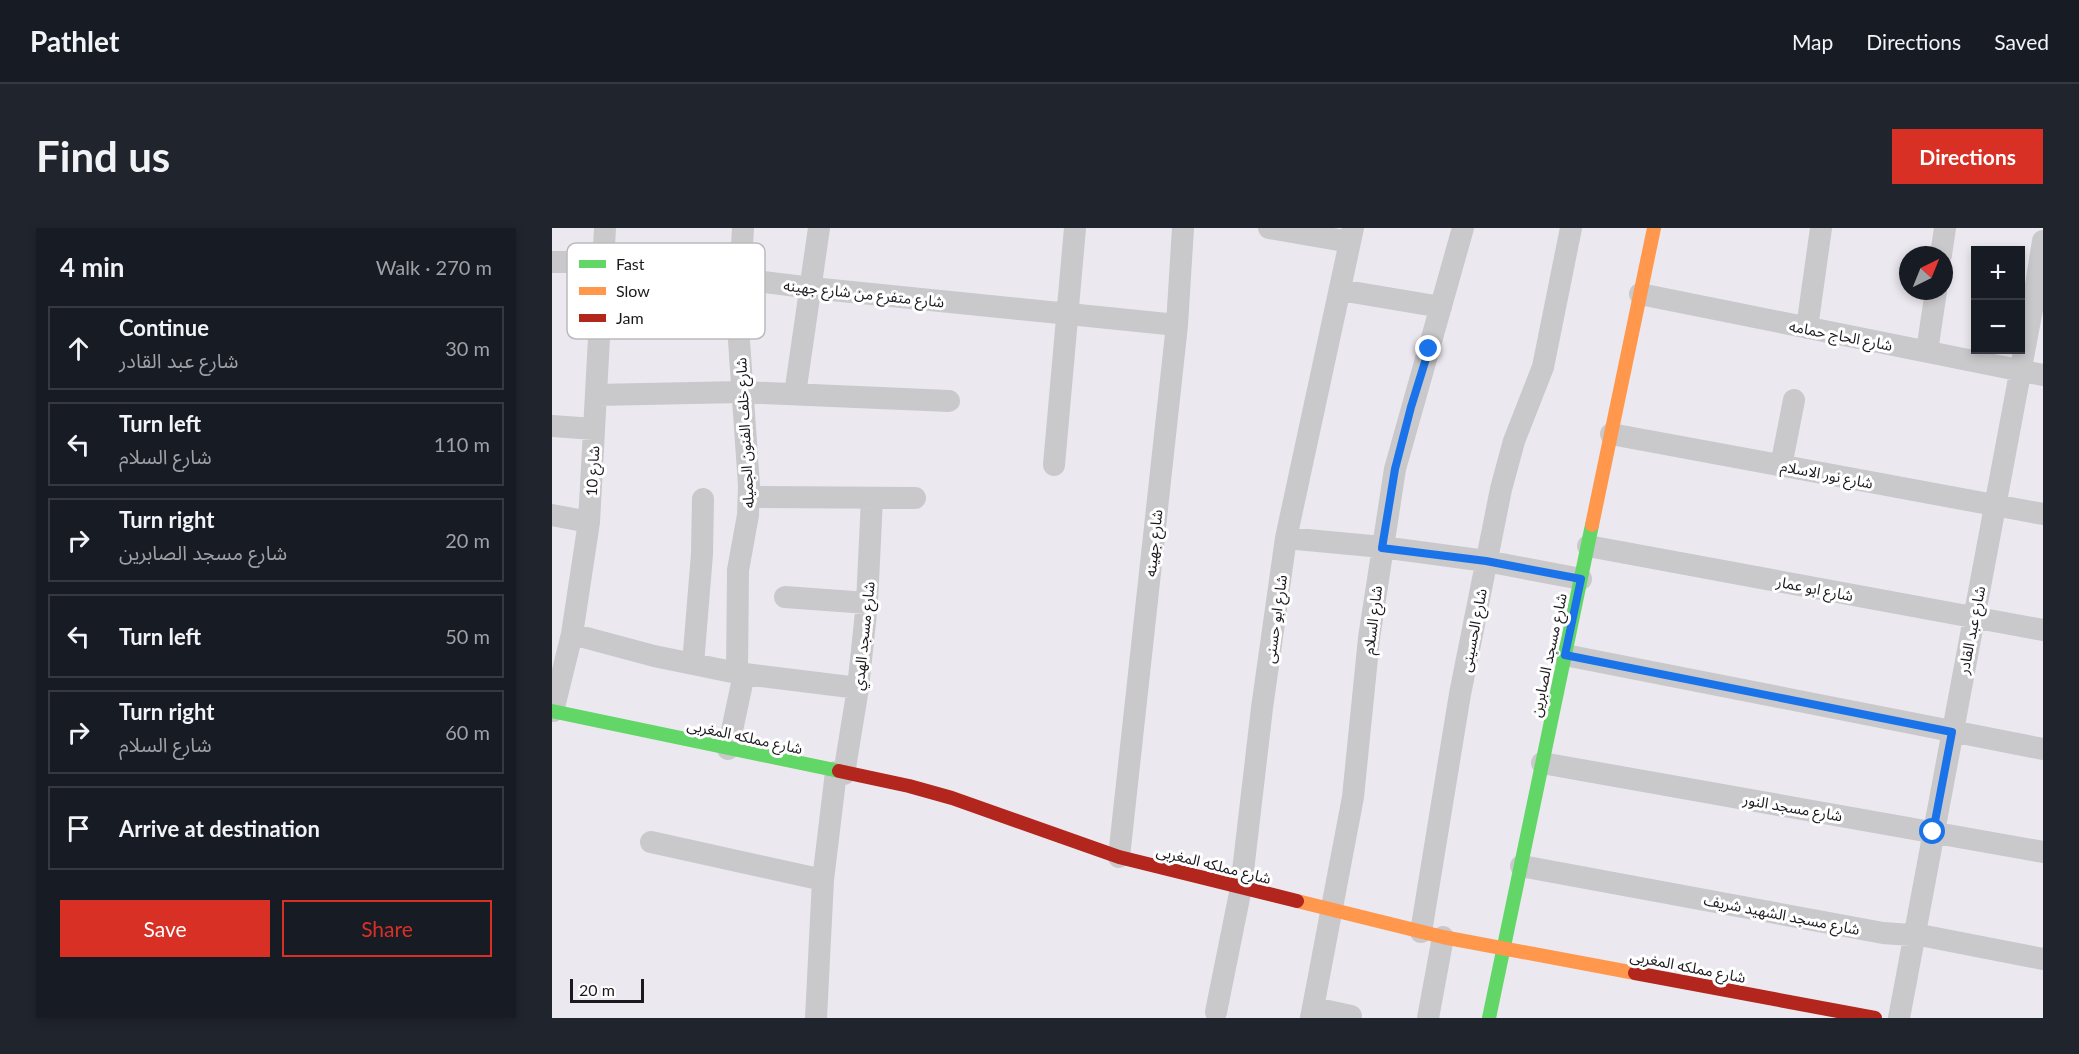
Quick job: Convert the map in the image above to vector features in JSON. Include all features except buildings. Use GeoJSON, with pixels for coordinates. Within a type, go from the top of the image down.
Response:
{"type":"FeatureCollection","features":[{"type":"Feature","properties":{"kind":"street","name":"شارع 10"},"geometry":{"type":"LineString","coordinates":[[604,243],[605,228]]}},
{"type":"Feature","properties":{"kind":"street","name":"شارع خلف الفنون الجميله"},"geometry":{"type":"LineString","coordinates":[[742,243],[743,228]]}},
{"type":"Feature","properties":{"kind":"street"},"geometry":{"type":"LineString","coordinates":[[795,394],[819,228]]}},
{"type":"Feature","properties":{"kind":"street"},"geometry":{"type":"LineString","coordinates":[[1054,465],[1075,228]]}},
{"type":"Feature","properties":{"kind":"street","name":"شارع جهينه"},"geometry":{"type":"LineString","coordinates":[[1119,857],[1177,325],[1183,228]]}},
{"type":"Feature","properties":{"kind":"street"},"geometry":{"type":"LineString","coordinates":[[1269,228],[1351,235]]}},
{"type":"Feature","properties":{"kind":"street","name":"شارع السلام"},"geometry":{"type":"LineString","coordinates":[[1312,1013],[1353,797],[1369,638],[1395,469],[1463,228]]}},
{"type":"Feature","properties":{"kind":"street","name":"شارع الحسينى"},"geometry":{"type":"LineString","coordinates":[[1421,932],[1460,694],[1501,489],[1514,441],[1543,367],[1571,228]]}},
{"type":"Feature","properties":{"kind":"street","name":"شارع مسجد الصابرين"},"geometry":{"type":"LineString","coordinates":[[1489,1018],[1654,228]]}},
{"type":"Feature","properties":{"kind":"street"},"geometry":{"type":"LineString","coordinates":[[1807,328],[1821,228]]}},
{"type":"Feature","properties":{"kind":"street"},"geometry":{"type":"LineString","coordinates":[[1942,246],[1945,228]]}},
{"type":"Feature","properties":{"kind":"street","name":"شارع ابو حسنى"},"geometry":{"type":"LineString","coordinates":[[1216,1012],[1241,888],[1262,708],[1286,538],[1351,235]]}},
{"type":"Feature","properties":{"kind":"street","name":"شارع عبد القادر"},"geometry":{"type":"LineString","coordinates":[[1899,1018],[2019,370],[2038,305],[2043,242]]}},
{"type":"Feature","properties":{"kind":"street","name":"شارع متفرع من شارع جهينه"},"geometry":{"type":"LineString","coordinates":[[765,282],[1177,325]]}},
{"type":"Feature","properties":{"kind":"street"},"geometry":{"type":"LineString","coordinates":[[1340,290],[1441,307]]}},
{"type":"Feature","properties":{"kind":"street","name":"شارع الحاج حمامه"},"geometry":{"type":"LineString","coordinates":[[1640,294],[2043,375]]}},
{"type":"Feature","properties":{"kind":"street"},"geometry":{"type":"LineString","coordinates":[[1927,351],[1935,300]]}},
{"type":"Feature","properties":{"kind":"street","name":"شارع 10"},"geometry":{"type":"LineString","coordinates":[[553,711],[572,634],[589,522],[599,339]]}},
{"type":"Feature","properties":{"kind":"street","name":"شارع خلف الفنون الجميله"},"geometry":{"type":"LineString","coordinates":[[728,749],[740,673],[738,570],[749,497],[739,339]]}},
{"type":"Feature","properties":{"kind":"street"},"geometry":{"type":"LineString","coordinates":[[596,395],[742,392],[949,401]]}},
{"type":"Feature","properties":{"kind":"street"},"geometry":{"type":"LineString","coordinates":[[1781,466],[1794,400]]}},
{"type":"Feature","properties":{"kind":"street"},"geometry":{"type":"LineString","coordinates":[[552,426],[594,429]]}},
{"type":"Feature","properties":{"kind":"street","name":"شارع نور الاسلام"},"geometry":{"type":"LineString","coordinates":[[1611,434],[2043,514]]}},
{"type":"Feature","properties":{"kind":"street"},"geometry":{"type":"LineString","coordinates":[[749,497],[915,498]]}},
{"type":"Feature","properties":{"kind":"street","name":"شارع مسجد الهدي"},"geometry":{"type":"LineString","coordinates":[[816,1018],[823,880],[840,773],[858,688],[867,603],[872,498]]}},
{"type":"Feature","properties":{"kind":"street"},"geometry":{"type":"LineString","coordinates":[[693,664],[704,499]]}},
{"type":"Feature","properties":{"kind":"street"},"geometry":{"type":"LineString","coordinates":[[552,515],[589,522]]}},
{"type":"Feature","properties":{"kind":"street"},"geometry":{"type":"LineString","coordinates":[[1286,538],[1486,561],[1581,579]]}},
{"type":"Feature","properties":{"kind":"street","name":"شارع ابو عمار"},"geometry":{"type":"LineString","coordinates":[[1588,546],[2043,630]]}},
{"type":"Feature","properties":{"kind":"street"},"geometry":{"type":"LineString","coordinates":[[785,597],[867,603]]}},
{"type":"Feature","properties":{"kind":"street"},"geometry":{"type":"LineString","coordinates":[[572,634],[654,656],[740,673],[858,688]]}},
{"type":"Feature","properties":{"kind":"street"},"geometry":{"type":"LineString","coordinates":[[1565,655],[2043,748]]}},
{"type":"Feature","properties":{"kind":"street","name":"شارع مملكه المغربى"},"geometry":{"type":"LineString","coordinates":[[553,711],[909,786],[952,798],[1119,857],[1421,932],[1875,1018]]}},
{"type":"Feature","properties":{"kind":"street","name":"شارع مسجد النور"},"geometry":{"type":"LineString","coordinates":[[1542,762],[2043,852]]}},
{"type":"Feature","properties":{"kind":"street"},"geometry":{"type":"LineString","coordinates":[[651,842],[823,880]]}},
{"type":"Feature","properties":{"kind":"street","name":"شارع مسجد الشهيد شريف"},"geometry":{"type":"LineString","coordinates":[[1521,866],[1871,931],[1914,937],[1925,936],[2043,958]]}},
{"type":"Feature","properties":{"kind":"street"},"geometry":{"type":"LineString","coordinates":[[1428,1018],[1443,937]]}},
{"type":"Feature","properties":{"kind":"street"},"geometry":{"type":"LineString","coordinates":[[1312,1013],[1351,1016]]}},
{"type":"Feature","properties":{"kind":"traffic: fast"},"geometry":{"type":"LineString","coordinates":[[1489,1018],[1592,525]]}},
{"type":"Feature","properties":{"kind":"traffic: fast"},"geometry":{"type":"LineString","coordinates":[[552,711],[839,771]]}},
{"type":"Feature","properties":{"kind":"traffic: slow"},"geometry":{"type":"LineString","coordinates":[[1592,525],[1654,228]]}},
{"type":"Feature","properties":{"kind":"traffic: slow"},"geometry":{"type":"LineString","coordinates":[[1297,901],[1443,937],[1635,973]]}},
{"type":"Feature","properties":{"kind":"traffic: jam"},"geometry":{"type":"LineString","coordinates":[[839,771],[952,798],[1119,857],[1297,901]]}},
{"type":"Feature","properties":{"kind":"traffic: jam"},"geometry":{"type":"LineString","coordinates":[[1635,973],[1875,1018]]}},
{"type":"Feature","properties":{"kind":"route"},"geometry":{"type":"LineString","coordinates":[[1429,349],[1395,469],[1382,548],[1486,561],[1581,579],[1565,655],[1952,732],[1933,832]]}}]}
